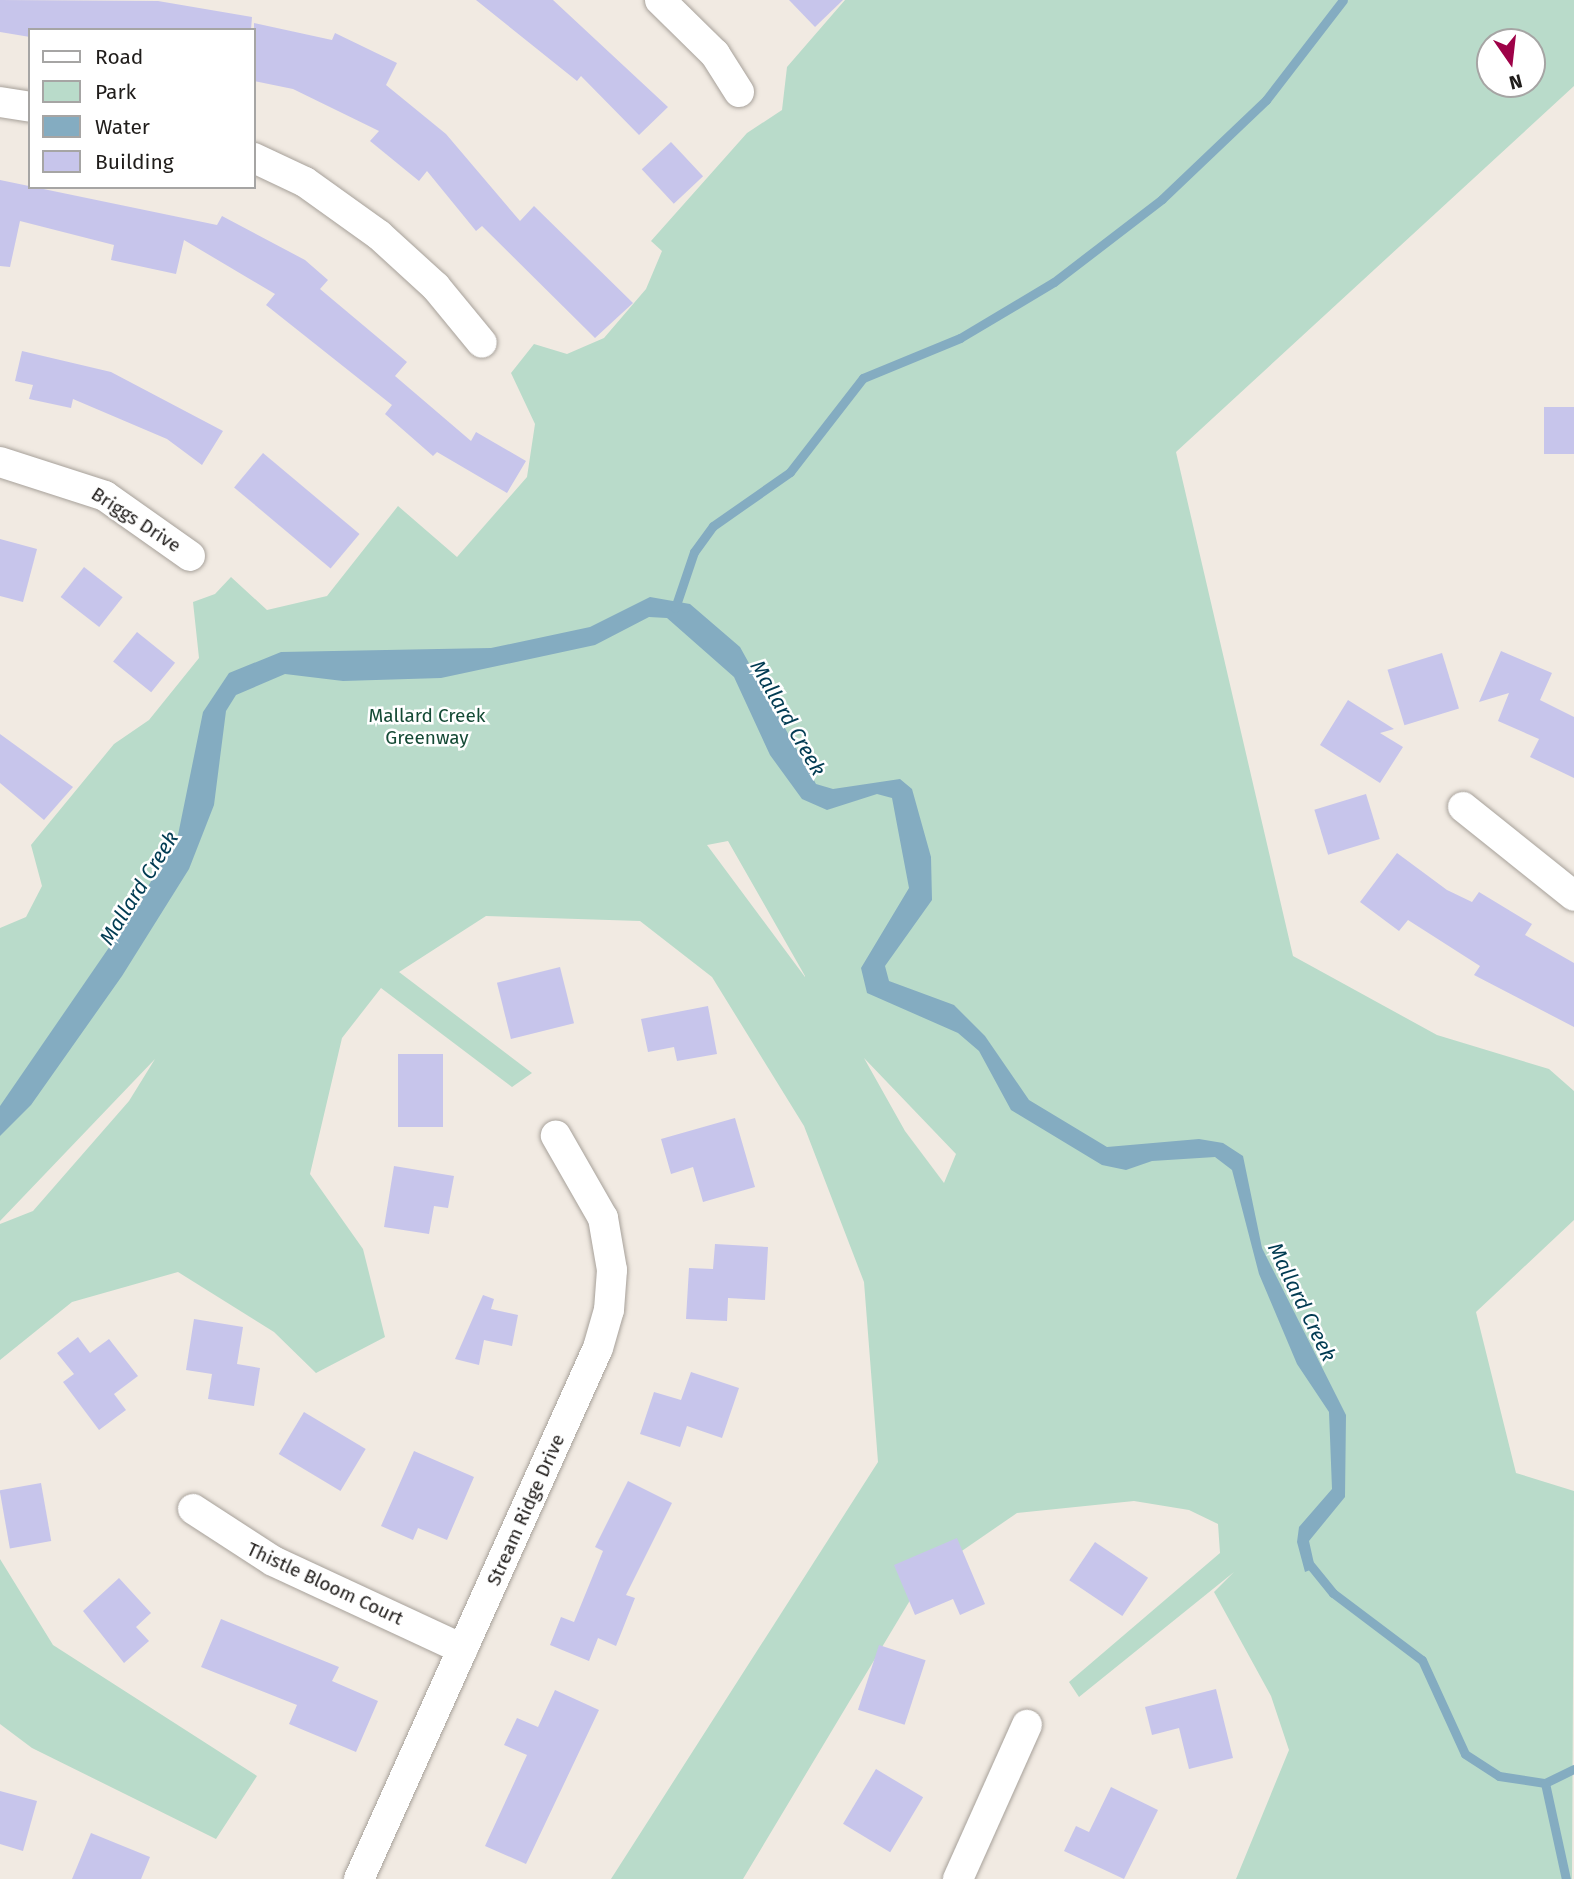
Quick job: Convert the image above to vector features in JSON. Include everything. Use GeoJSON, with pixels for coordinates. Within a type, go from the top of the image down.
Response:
{"type":"FeatureCollection","features":[{"type":"Feature","properties":{"kind":"street"},"geometry":{"type":"LineString","coordinates":[[660,0],[715,54],[739,92]]}},
{"type":"Feature","properties":{"kind":"street"},"geometry":{"type":"LineString","coordinates":[[0,102],[28,107]]}},
{"type":"Feature","properties":{"kind":"street"},"geometry":{"type":"LineString","coordinates":[[256,159],[304,181],[379,235],[436,287],[482,343]]}},
{"type":"Feature","properties":{"kind":"street","name":"Briggs Drive"},"geometry":{"type":"LineString","coordinates":[[0,462],[59,476],[105,496],[190,556]]}},
{"type":"Feature","properties":{"kind":"street"},"geometry":{"type":"LineString","coordinates":[[1463,807],[1574,896]]}},
{"type":"Feature","properties":{"kind":"street","name":"Stream Ridge Drive"},"geometry":{"type":"LineString","coordinates":[[359,1879],[598,1348],[609,1310],[611,1259],[603,1218],[556,1136]]}},
{"type":"Feature","properties":{"kind":"street","name":"Thistle Bloom Court"},"geometry":{"type":"LineString","coordinates":[[193,1509],[273,1561],[463,1649]]}},
{"type":"Feature","properties":{"kind":"street"},"geometry":{"type":"LineString","coordinates":[[958,1879],[1027,1725]]}},
{"type":"Feature","properties":{"kind":"green space","name":"Mallard Creek Greenway"},"geometry":{"type":"Polygon","coordinates":[[[845,0],[1574,0],[1574,86],[1176,452],[1293,956],[1437,1035],[1549,1069],[1574,1091],[1574,1220],[1476,1312],[1516,1473],[1574,1491],[1572,1879],[1236,1879],[1289,1750],[1271,1696],[1214,1592],[1234,1572],[1079,1697],[1069,1682],[1220,1553],[1218,1524],[1189,1510],[1134,1501],[1017,1513],[924,1577],[743,1879],[611,1879],[878,1462],[864,1282],[804,1126],[712,977],[640,921],[486,916],[399,972],[532,1073],[512,1087],[381,988],[342,1038],[310,1174],[363,1249],[385,1337],[316,1373],[274,1332],[178,1272],[72,1302],[0,1360],[0,1224],[33,1211],[129,1101],[155,1059],[0,1221],[0,928],[26,917],[42,886],[31,845],[114,744],[149,720],[199,658],[193,602],[215,594],[231,577],[267,610],[327,596],[398,506],[457,557],[527,477],[535,424],[511,373],[534,344],[567,354],[604,338],[646,289],[662,251],[651,241],[747,133],[782,110],[787,67],[845,0]],[[728,841],[707,845],[805,977],[728,841]],[[864,1058],[905,1131],[944,1183],[956,1154],[864,1058]]]}},
{"type":"Feature","properties":{"kind":"green space"},"geometry":{"type":"Polygon","coordinates":[[[0,1559],[53,1645],[257,1776],[216,1839],[32,1748],[0,1724],[0,1559]]]}},
{"type":"Feature","properties":{"kind":"water"},"geometry":{"type":"Polygon","coordinates":[[[650,597],[690,604],[740,647],[816,784],[833,789],[900,779],[912,789],[931,857],[932,900],[885,966],[889,981],[954,1005],[985,1036],[1029,1100],[1107,1147],[1199,1139],[1223,1143],[1243,1156],[1262,1248],[1346,1415],[1345,1497],[1309,1541],[1315,1568],[1305,1572],[1297,1542],[1299,1527],[1332,1489],[1329,1412],[1297,1364],[1259,1274],[1232,1170],[1215,1157],[1152,1161],[1126,1170],[1102,1165],[1011,1110],[979,1051],[958,1033],[867,993],[861,968],[909,888],[892,798],[877,794],[827,810],[802,799],[770,755],[734,677],[667,618],[649,617],[595,645],[441,678],[343,681],[285,674],[236,695],[226,711],[214,805],[189,869],[122,976],[31,1105],[0,1136],[0,1106],[132,914],[178,835],[203,712],[229,673],[281,652],[491,648],[590,627],[650,597]]]}},
{"type":"Feature","properties":{"kind":"building"},"geometry":{"type":"Polygon","coordinates":[[[0,0],[158,1],[252,17],[251,28],[28,28],[28,37],[0,32],[0,0]]]}},
{"type":"Feature","properties":{"kind":"building"},"geometry":{"type":"Polygon","coordinates":[[[476,0],[553,0],[668,107],[639,135],[581,76],[577,81],[476,0]]]}},
{"type":"Feature","properties":{"kind":"building"},"geometry":{"type":"Polygon","coordinates":[[[789,0],[843,0],[815,27],[789,0]]]}},
{"type":"Feature","properties":{"kind":"building"},"geometry":{"type":"Polygon","coordinates":[[[254,23],[332,40],[335,33],[397,63],[386,85],[446,134],[520,221],[534,206],[633,303],[595,338],[482,226],[476,231],[427,171],[419,181],[370,141],[379,131],[293,89],[256,81],[254,23]]]}},
{"type":"Feature","properties":{"kind":"building"},"geometry":{"type":"Polygon","coordinates":[[[671,142],[703,176],[674,204],[642,169],[671,142]]]}},
{"type":"Feature","properties":{"kind":"building"},"geometry":{"type":"Polygon","coordinates":[[[0,180],[28,186],[28,189],[43,189],[217,225],[222,216],[305,260],[328,280],[320,289],[407,362],[395,376],[471,441],[476,432],[526,461],[507,493],[437,452],[433,456],[385,414],[392,405],[266,305],[275,294],[184,240],[176,274],[111,260],[114,245],[20,221],[10,267],[0,266],[0,180]]]}},
{"type":"Feature","properties":{"kind":"building"},"geometry":{"type":"Polygon","coordinates":[[[22,351],[111,372],[223,431],[202,465],[167,439],[73,399],[71,408],[29,399],[33,385],[15,381],[22,351]]]}},
{"type":"Feature","properties":{"kind":"building"},"geometry":{"type":"Polygon","coordinates":[[[1544,407],[1574,407],[1574,454],[1544,454],[1544,407]]]}},
{"type":"Feature","properties":{"kind":"building"},"geometry":{"type":"Polygon","coordinates":[[[263,453],[360,534],[331,568],[234,487],[263,453]]]}},
{"type":"Feature","properties":{"kind":"building"},"geometry":{"type":"Polygon","coordinates":[[[0,539],[37,549],[23,602],[0,596],[0,539]]]}},
{"type":"Feature","properties":{"kind":"building"},"geometry":{"type":"Polygon","coordinates":[[[84,567],[123,597],[99,627],[61,597],[84,567]]]}},
{"type":"Feature","properties":{"kind":"building"},"geometry":{"type":"Polygon","coordinates":[[[137,632],[175,663],[151,692],[113,662],[137,632]]]}},
{"type":"Feature","properties":{"kind":"building"},"geometry":{"type":"Polygon","coordinates":[[[1501,651],[1552,673],[1540,700],[1574,717],[1574,778],[1530,757],[1539,739],[1498,721],[1509,693],[1479,702],[1501,651]]]}},
{"type":"Feature","properties":{"kind":"building"},"geometry":{"type":"Polygon","coordinates":[[[1442,653],[1459,708],[1404,725],[1387,670],[1442,653]]]}},
{"type":"Feature","properties":{"kind":"building"},"geometry":{"type":"Polygon","coordinates":[[[1348,700],[1394,729],[1380,733],[1403,747],[1380,783],[1320,745],[1348,700]]]}},
{"type":"Feature","properties":{"kind":"building"},"geometry":{"type":"Polygon","coordinates":[[[0,734],[73,787],[44,820],[0,783],[0,734]]]}},
{"type":"Feature","properties":{"kind":"building"},"geometry":{"type":"Polygon","coordinates":[[[1366,794],[1380,839],[1328,855],[1314,810],[1366,794]]]}},
{"type":"Feature","properties":{"kind":"building"},"geometry":{"type":"Polygon","coordinates":[[[1397,853],[1447,890],[1472,902],[1479,892],[1532,924],[1525,935],[1574,963],[1574,1027],[1474,975],[1480,966],[1408,920],[1399,931],[1360,902],[1397,853]]]}},
{"type":"Feature","properties":{"kind":"building"},"geometry":{"type":"Polygon","coordinates":[[[560,967],[574,1023],[511,1039],[497,983],[560,967]]]}},
{"type":"Feature","properties":{"kind":"building"},"geometry":{"type":"Polygon","coordinates":[[[708,1006],[717,1054],[677,1061],[674,1047],[648,1052],[641,1019],[708,1006]]]}},
{"type":"Feature","properties":{"kind":"building"},"geometry":{"type":"Polygon","coordinates":[[[398,1054],[443,1054],[443,1127],[398,1127],[398,1054]]]}},
{"type":"Feature","properties":{"kind":"building"},"geometry":{"type":"Polygon","coordinates":[[[735,1118],[755,1187],[703,1202],[693,1167],[671,1174],[661,1139],[735,1118]]]}},
{"type":"Feature","properties":{"kind":"building"},"geometry":{"type":"Polygon","coordinates":[[[394,1166],[454,1176],[448,1208],[434,1206],[429,1234],[384,1227],[394,1166]]]}},
{"type":"Feature","properties":{"kind":"building"},"geometry":{"type":"Polygon","coordinates":[[[715,1244],[768,1247],[765,1300],[728,1298],[727,1321],[686,1319],[689,1268],[713,1269],[715,1244]]]}},
{"type":"Feature","properties":{"kind":"building"},"geometry":{"type":"Polygon","coordinates":[[[483,1295],[494,1299],[491,1309],[518,1315],[512,1346],[484,1340],[479,1365],[455,1359],[483,1295]]]}},
{"type":"Feature","properties":{"kind":"building"},"geometry":{"type":"Polygon","coordinates":[[[194,1319],[243,1327],[237,1364],[260,1368],[254,1406],[208,1399],[212,1374],[186,1370],[194,1319]]]}},
{"type":"Feature","properties":{"kind":"building"},"geometry":{"type":"Polygon","coordinates":[[[78,1337],[90,1353],[109,1339],[138,1376],[114,1394],[126,1410],[99,1430],[63,1382],[74,1374],[57,1353],[78,1337]]]}},
{"type":"Feature","properties":{"kind":"building"},"geometry":{"type":"Polygon","coordinates":[[[691,1372],[739,1388],[722,1438],[687,1426],[680,1447],[640,1434],[654,1392],[681,1400],[691,1372]]]}},
{"type":"Feature","properties":{"kind":"building"},"geometry":{"type":"Polygon","coordinates":[[[304,1412],[366,1449],[340,1491],[279,1454],[304,1412]]]}},
{"type":"Feature","properties":{"kind":"building"},"geometry":{"type":"Polygon","coordinates":[[[414,1451],[474,1477],[447,1540],[418,1528],[413,1540],[381,1526],[414,1451]]]}},
{"type":"Feature","properties":{"kind":"building"},"geometry":{"type":"Polygon","coordinates":[[[628,1481],[672,1503],[626,1595],[635,1598],[616,1646],[598,1638],[589,1661],[550,1645],[561,1617],[574,1622],[603,1551],[595,1547],[628,1481]]]}},
{"type":"Feature","properties":{"kind":"building"},"geometry":{"type":"Polygon","coordinates":[[[41,1483],[51,1541],[10,1548],[0,1490],[41,1483]]]}},
{"type":"Feature","properties":{"kind":"building"},"geometry":{"type":"Polygon","coordinates":[[[957,1538],[985,1604],[960,1615],[953,1599],[915,1615],[894,1565],[957,1538]]]}},
{"type":"Feature","properties":{"kind":"building"},"geometry":{"type":"Polygon","coordinates":[[[1095,1542],[1148,1578],[1122,1616],[1069,1580],[1095,1542]]]}},
{"type":"Feature","properties":{"kind":"building"},"geometry":{"type":"Polygon","coordinates":[[[119,1578],[151,1613],[136,1627],[149,1641],[124,1663],[83,1611],[119,1578]]]}},
{"type":"Feature","properties":{"kind":"building"},"geometry":{"type":"Polygon","coordinates":[[[221,1619],[339,1667],[332,1681],[378,1701],[356,1752],[289,1724],[297,1705],[201,1667],[221,1619]]]}},
{"type":"Feature","properties":{"kind":"building"},"geometry":{"type":"Polygon","coordinates":[[[879,1645],[926,1660],[905,1725],[858,1710],[879,1645]]]}},
{"type":"Feature","properties":{"kind":"building"},"geometry":{"type":"Polygon","coordinates":[[[1216,1689],[1233,1758],[1189,1769],[1179,1728],[1152,1735],[1145,1707],[1216,1689]]]}},
{"type":"Feature","properties":{"kind":"building"},"geometry":{"type":"Polygon","coordinates":[[[555,1690],[599,1710],[526,1864],[485,1846],[527,1755],[504,1745],[517,1718],[538,1727],[555,1690]]]}},
{"type":"Feature","properties":{"kind":"building"},"geometry":{"type":"Polygon","coordinates":[[[876,1769],[923,1797],[890,1852],[843,1824],[876,1769]]]}},
{"type":"Feature","properties":{"kind":"building"},"geometry":{"type":"Polygon","coordinates":[[[1111,1787],[1158,1810],[1124,1879],[1064,1851],[1076,1826],[1089,1832],[1111,1787]]]}},
{"type":"Feature","properties":{"kind":"building"},"geometry":{"type":"Polygon","coordinates":[[[0,1791],[37,1801],[23,1851],[0,1844],[0,1791]]]}},
{"type":"Feature","properties":{"kind":"building"},"geometry":{"type":"Polygon","coordinates":[[[91,1833],[150,1857],[141,1879],[72,1879],[91,1833]]]}},
{"type":"Feature","properties":{"kind":"waterway"},"geometry":{"type":"LineString","coordinates":[[675,608],[694,552],[713,526],[790,472],[863,378],[960,338],[1054,282],[1162,199],[1266,100],[1343,0]]}},
{"type":"Feature","properties":{"kind":"waterway","name":"Mallard Creek"},"geometry":{"type":"LineString","coordinates":[[1307,1561],[1333,1593],[1422,1660],[1465,1754],[1499,1776],[1545,1783],[1574,1769]]}},
{"type":"Feature","properties":{"kind":"waterway"},"geometry":{"type":"LineString","coordinates":[[1545,1783],[1566,1879]]}}]}
